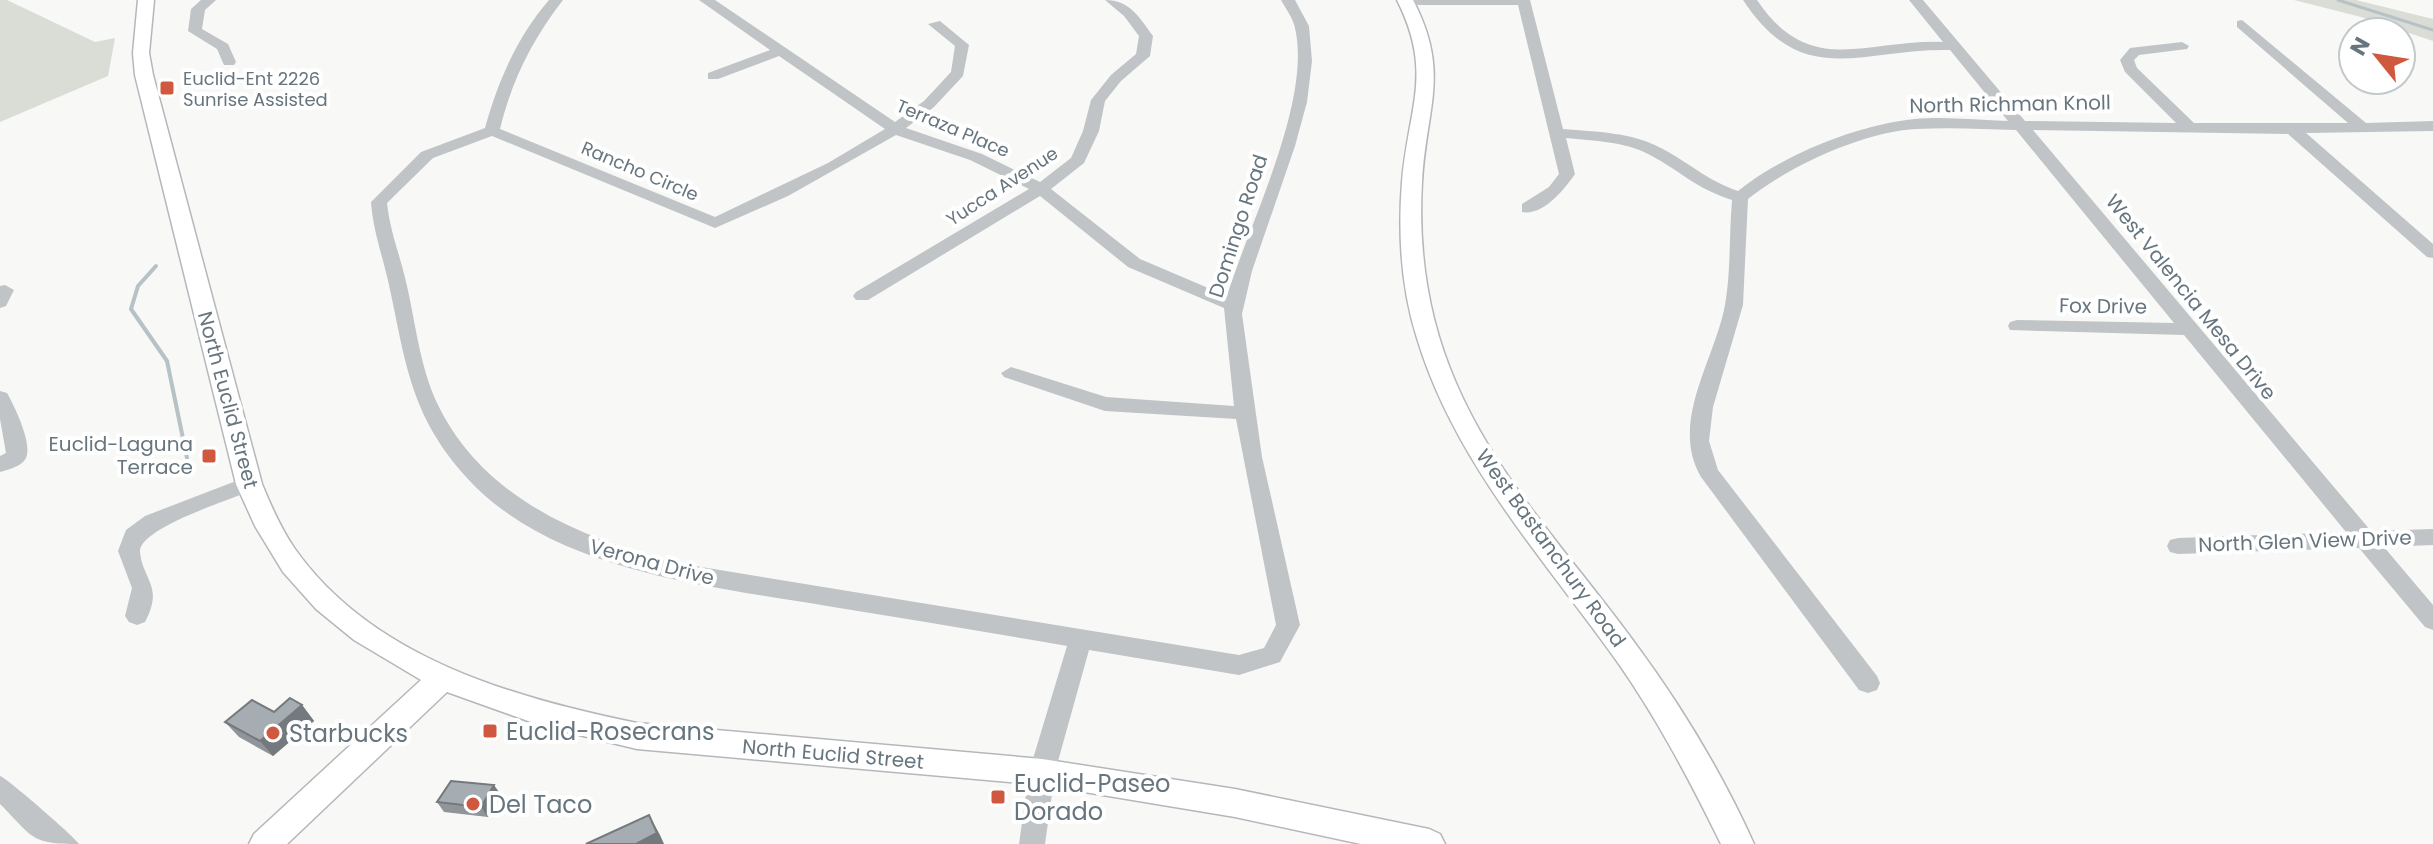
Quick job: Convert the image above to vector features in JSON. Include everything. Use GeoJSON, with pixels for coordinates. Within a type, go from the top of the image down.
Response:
{"type":"FeatureCollection","features":[{"type":"Feature","properties":{"kind":"main road","name":"North Euclid Street"},"geometry":{"type":"LineString","coordinates":[[146,0],[141,53],[144,75],[249,484],[276,541],[313,588],[388,648],[443,678],[530,712],[637,736],[1042,772],[1235,803],[1429,844]]}},
{"type":"Feature","properties":{"kind":"main road","name":"West Bastanchury Road"},"geometry":{"type":"LineString","coordinates":[[1405,1],[1423,38],[1427,67],[1412,180],[1410,247],[1419,308],[1440,374],[1454,405],[1510,496],[1630,657],[1697,765],[1738,844]]}},
{"type":"Feature","properties":{"kind":"main road"},"geometry":{"type":"LineString","coordinates":[[265,844],[443,678]]}},
{"type":"Feature","properties":{"kind":"street"},"geometry":{"type":"LineString","coordinates":[[209,0],[198,9],[195,31],[223,47],[229,62]]}},
{"type":"Feature","properties":{"kind":"street"},"geometry":{"type":"LineString","coordinates":[[492,131],[499,99],[514,64],[541,17],[556,0]]}},
{"type":"Feature","properties":{"kind":"street","name":"Terraza Place"},"geometry":{"type":"LineString","coordinates":[[706,0],[777,52],[897,130],[976,157],[1041,189],[1134,263],[1232,305]]}},
{"type":"Feature","properties":{"kind":"street","name":"Yucca Avenue"},"geometry":{"type":"LineString","coordinates":[[862,296],[1041,189],[1078,160],[1091,131],[1098,100],[1116,78],[1143,56],[1146,36],[1129,13],[1112,0]]}},
{"type":"Feature","properties":{"kind":"street","name":"Domingo Road"},"geometry":{"type":"LineString","coordinates":[[1272,655],[1288,625],[1243,413],[1232,305],[1296,116],[1307,62],[1306,31],[1288,0]]}},
{"type":"Feature","properties":{"kind":"street"},"geometry":{"type":"LineString","coordinates":[[1405,1],[1523,0],[1567,174],[1555,190],[1528,208]]}},
{"type":"Feature","properties":{"kind":"street"},"geometry":{"type":"LineString","coordinates":[[1750,0],[1763,24],[1785,41],[1808,51],[1838,57],[1874,54],[1902,46],[1955,46]]}},
{"type":"Feature","properties":{"kind":"street","name":"West Valencia Mesa Drive"},"geometry":{"type":"LineString","coordinates":[[1916,0],[2433,621]]}},
{"type":"Feature","properties":{"kind":"street","name":"Rancho Circle"},"geometry":{"type":"LineString","coordinates":[[492,131],[715,223],[749,211],[897,130],[931,104],[956,75],[964,57],[961,40],[954,31],[935,24]]}},
{"type":"Feature","properties":{"kind":"street"},"geometry":{"type":"LineString","coordinates":[[2242,24],[2363,128]]}},
{"type":"Feature","properties":{"kind":"street"},"geometry":{"type":"LineString","coordinates":[[2182,46],[2135,51],[2127,60],[2130,69],[2188,126]]}},
{"type":"Feature","properties":{"kind":"street"},"geometry":{"type":"LineString","coordinates":[[713,76],[777,52]]}},
{"type":"Feature","properties":{"kind":"street","name":"North Richman Knoll"},"geometry":{"type":"LineString","coordinates":[[1740,197],[1759,182],[1835,143],[1914,124],[2292,129],[2433,126]]}},
{"type":"Feature","properties":{"kind":"street"},"geometry":{"type":"LineString","coordinates":[[2292,129],[2433,253]]}},
{"type":"Feature","properties":{"kind":"street","name":"Verona Drive"},"geometry":{"type":"LineString","coordinates":[[492,131],[427,155],[379,202],[380,232],[398,283],[411,357],[443,436],[456,456],[480,479],[529,517],[568,538],[642,564],[843,602],[1239,665],[1272,655]]}},
{"type":"Feature","properties":{"kind":"street"},"geometry":{"type":"LineString","coordinates":[[1559,133],[1623,139],[1655,151],[1709,187],[1740,197],[1734,305],[1703,407],[1699,441],[1708,472],[1868,683]]}},
{"type":"Feature","properties":{"kind":"street","name":"Fox Drive"},"geometry":{"type":"LineString","coordinates":[[2017,326],[2188,329]]}},
{"type":"Feature","properties":{"kind":"street"},"geometry":{"type":"LineString","coordinates":[[1011,373],[1105,404],[1243,413]]}},
{"type":"Feature","properties":{"kind":"street"},"geometry":{"type":"LineString","coordinates":[[0,398],[13,425],[17,456],[0,465]]}},
{"type":"Feature","properties":{"kind":"street"},"geometry":{"type":"LineString","coordinates":[[137,616],[143,588],[129,551],[134,536],[153,522],[249,484]]}},
{"type":"Feature","properties":{"kind":"street","name":"North Glen View Drive"},"geometry":{"type":"LineString","coordinates":[[2178,546],[2363,537],[2433,537]]}},
{"type":"Feature","properties":{"kind":"street"},"geometry":{"type":"LineString","coordinates":[[1032,844],[1042,772],[1080,641]]}},
{"type":"Feature","properties":{"kind":"street"},"geometry":{"type":"LineString","coordinates":[[0,787],[41,828],[66,844]]}},
{"type":"Feature","properties":{"kind":"shaded area"},"geometry":{"type":"Polygon","coordinates":[[[0,0],[7,0],[95,42],[115,38],[108,76],[0,122],[0,0]]]}},
{"type":"Feature","properties":{"kind":"shaded area"},"geometry":{"type":"Polygon","coordinates":[[[2294,0],[2356,0],[2433,19],[2433,41],[2417,36],[2417,16],[2357,16],[2294,0]]]}},
{"type":"Feature","properties":{"kind":"building"},"geometry":{"type":"Polygon","coordinates":[[[290,698],[302,705],[260,741],[225,722],[252,700],[274,712],[290,698]]]}},
{"type":"Feature","properties":{"kind":"building"},"geometry":{"type":"Polygon","coordinates":[[[451,781],[494,785],[481,807],[437,802],[451,781]]]}},
{"type":"Feature","properties":{"kind":"building"},"geometry":{"type":"Polygon","coordinates":[[[649,815],[657,833],[636,844],[586,844],[649,815]]]}},
{"type":"Feature","properties":{"kind":"waterway"},"geometry":{"type":"LineString","coordinates":[[2338,0],[2433,30]]}},
{"type":"Feature","properties":{"kind":"waterway"},"geometry":{"type":"LineString","coordinates":[[156,266],[138,286],[131,309],[167,361],[187,458]]}},
{"type":"Feature","properties":{"kind":"place","name":"Euclid-Ent 2226 Sunrise Assisted"},"geometry":{"type":"Point","coordinates":[167,88]}},
{"type":"Feature","properties":{"kind":"place","name":"Euclid-Laguna Terrace"},"geometry":{"type":"Point","coordinates":[209,456]}},
{"type":"Feature","properties":{"kind":"place","name":"Euclid-Rosecrans"},"geometry":{"type":"Point","coordinates":[490,731]}},
{"type":"Feature","properties":{"kind":"place","name":"Starbucks"},"geometry":{"type":"Point","coordinates":[273,733]}},
{"type":"Feature","properties":{"kind":"place","name":"Euclid-Paseo Dorado"},"geometry":{"type":"Point","coordinates":[998,797]}},
{"type":"Feature","properties":{"kind":"place","name":"Del Taco"},"geometry":{"type":"Point","coordinates":[473,804]}}]}
